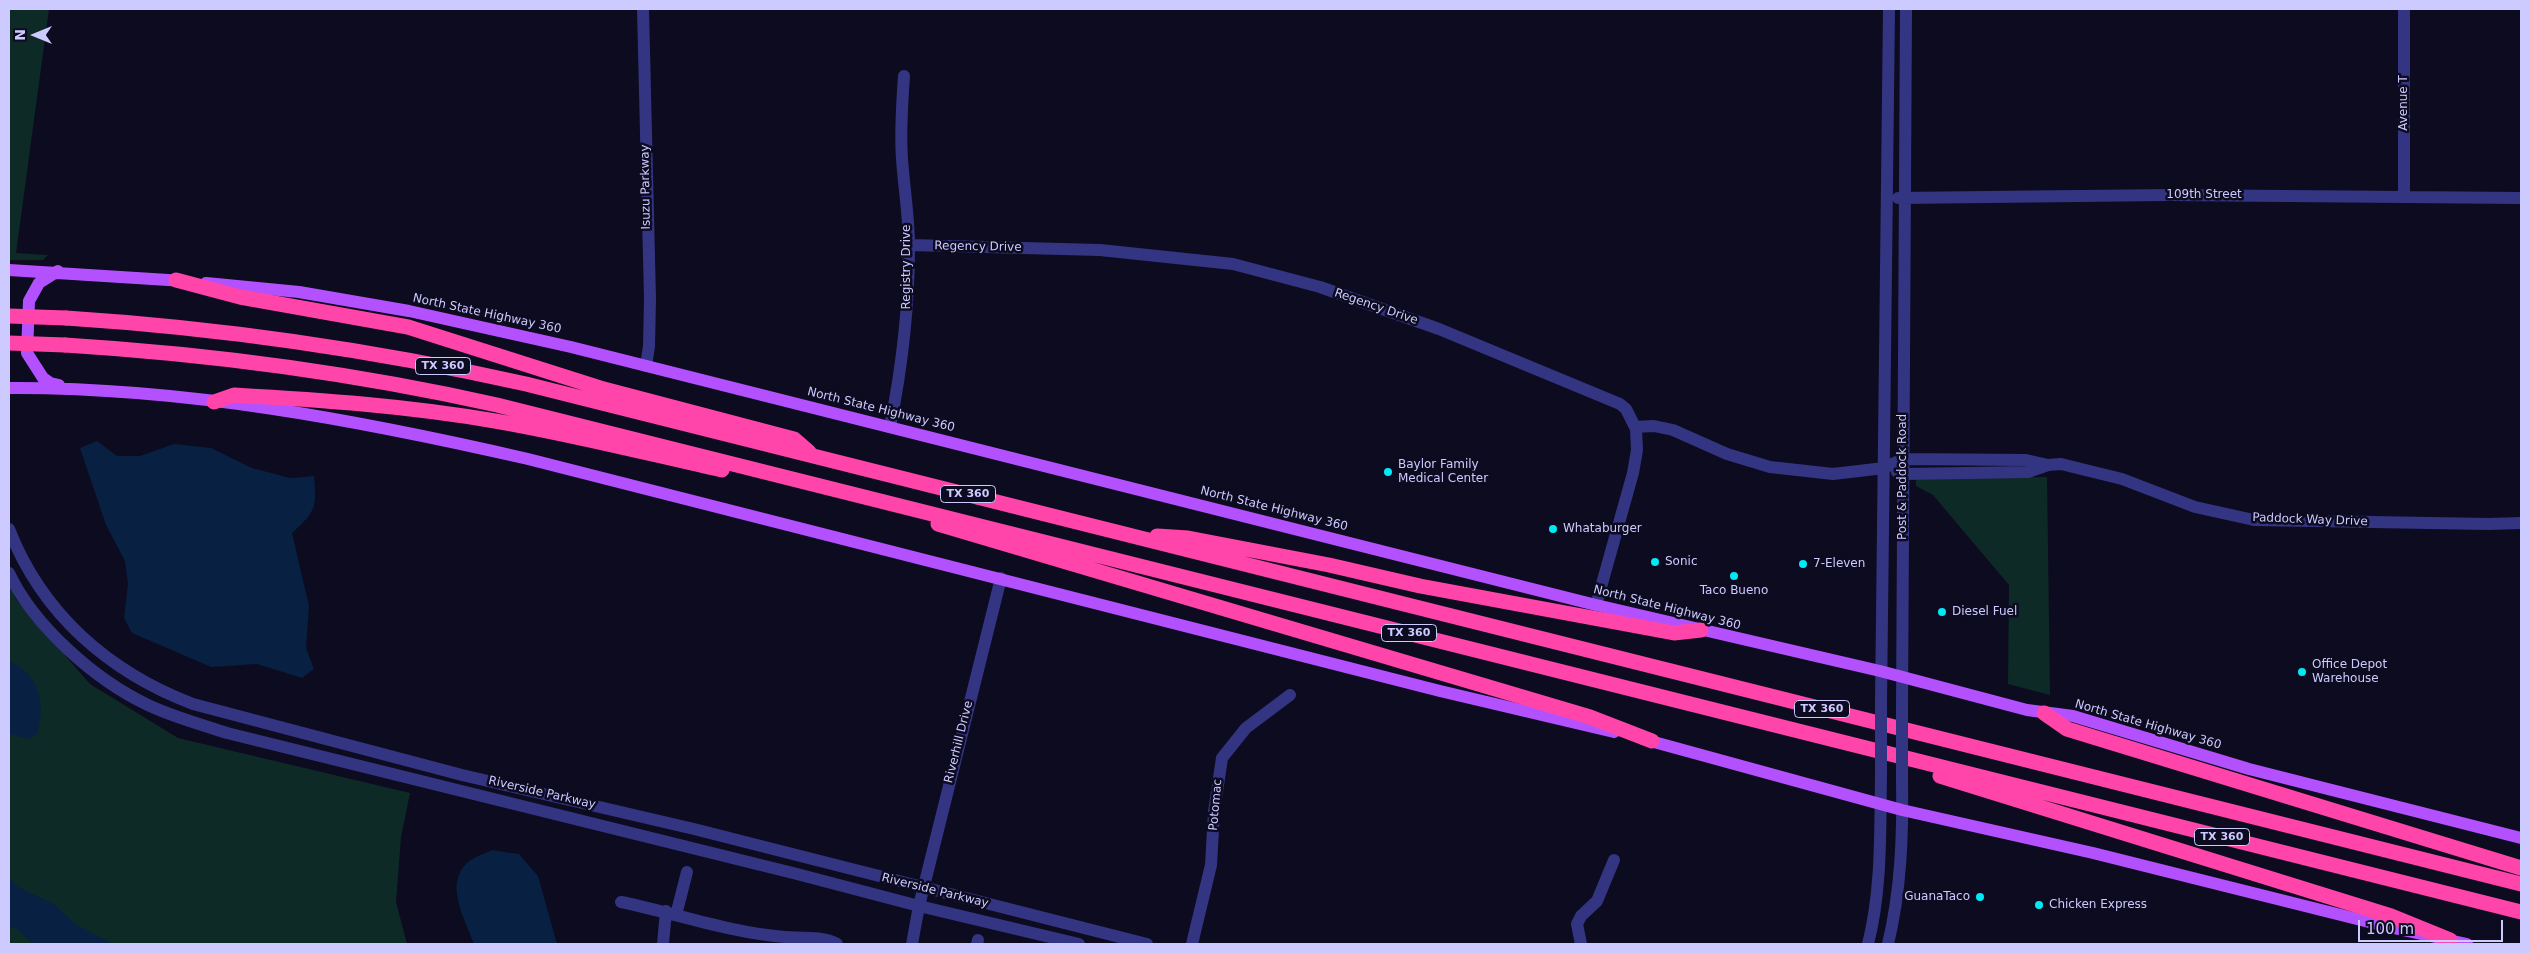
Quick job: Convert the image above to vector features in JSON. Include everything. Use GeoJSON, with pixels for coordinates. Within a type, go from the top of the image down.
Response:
{"type":"FeatureCollection","features":[{"type":"Feature","properties":{"kind":"highway"},"geometry":{"type":"LineString","coordinates":[[176,280],[240,297],[408,327],[600,388],[794,439],[812,454]]}},
{"type":"Feature","properties":{"kind":"highway","name":"TX 360"},"geometry":{"type":"LineString","coordinates":[[9,316],[66,318],[212,329],[385,355],[526,384],[812,454],[1123,534],[2521,884]]}},
{"type":"Feature","properties":{"kind":"highway","name":"TX 360"},"geometry":{"type":"LineString","coordinates":[[9,343],[148,350],[254,361],[376,380],[497,405],[784,475],[2521,912]]}},
{"type":"Feature","properties":{"kind":"highway"},"geometry":{"type":"LineString","coordinates":[[214,402],[234,395],[376,404],[495,421],[565,434],[759,479],[784,475]]}},
{"type":"Feature","properties":{"kind":"highway"},"geometry":{"type":"LineString","coordinates":[[895,503],[914,517],[1590,717],[1652,741]]}},
{"type":"Feature","properties":{"kind":"highway"},"geometry":{"type":"LineString","coordinates":[[1123,534],[1188,538],[1329,565],[1420,586],[1674,634],[1701,630]]}},
{"type":"Feature","properties":{"kind":"highway"},"geometry":{"type":"LineString","coordinates":[[2044,713],[2067,729],[2521,868]]}},
{"type":"Feature","properties":{"kind":"highway"},"geometry":{"type":"LineString","coordinates":[[1923,763],[1941,777],[2391,916],[2450,940]]}},
{"type":"Feature","properties":{"kind":"main road","name":"North State Highway 360"},"geometry":{"type":"LineString","coordinates":[[9,270],[58,271],[300,292],[409,311],[516,334],[1596,605],[1880,671],[2044,713],[2073,716],[2250,769],[2521,838]]}},
{"type":"Feature","properties":{"kind":"main road"},"geometry":{"type":"LineString","coordinates":[[58,271],[39,283],[29,302],[27,353],[44,378],[50,383],[70,388]]}},
{"type":"Feature","properties":{"kind":"main road"},"geometry":{"type":"LineString","coordinates":[[9,388],[70,388],[214,402],[367,424],[421,435],[537,462],[1001,578],[1431,688],[1652,741],[1880,805],[2093,853],[2389,927],[2467,944]]}},
{"type":"Feature","properties":{"kind":"street","name":"Isuzu Parkway"},"geometry":{"type":"LineString","coordinates":[[643,9],[650,300],[649,346],[646,366]]}},
{"type":"Feature","properties":{"kind":"street","name":"Post & Paddock Road"},"geometry":{"type":"LineString","coordinates":[[1868,944],[1878,885],[1881,774],[1880,671],[1888,198],[1889,9]]}},
{"type":"Feature","properties":{"kind":"street","name":"Post & Paddock Road"},"geometry":{"type":"LineString","coordinates":[[1888,944],[1896,910],[1900,874],[1902,810],[1906,9]]}},
{"type":"Feature","properties":{"kind":"street","name":"Avenue T"},"geometry":{"type":"LineString","coordinates":[[2404,9],[2404,197]]}},
{"type":"Feature","properties":{"kind":"street","name":"Registry Drive"},"geometry":{"type":"LineString","coordinates":[[890,427],[901,371],[906,329],[909,245],[902,158],[901,119],[904,76]]}},
{"type":"Feature","properties":{"kind":"street","name":"109th Street"},"geometry":{"type":"LineString","coordinates":[[1888,198],[2160,195],[2521,198]]}},
{"type":"Feature","properties":{"kind":"street","name":"Regency Drive"},"geometry":{"type":"LineString","coordinates":[[909,245],[1100,250],[1233,264],[1320,287],[1438,329],[1566,380],[1620,404],[1626,409],[1635,427],[1637,450],[1633,473],[1596,605]]}},
{"type":"Feature","properties":{"kind":"street","name":"Paddock Way Drive"},"geometry":{"type":"LineString","coordinates":[[1635,427],[1654,426],[1673,430],[1727,454],[1770,466],[1832,474],[1884,468],[1903,460],[2026,460],[2048,465]]}},
{"type":"Feature","properties":{"kind":"street","name":"Paddock Way Drive"},"geometry":{"type":"LineString","coordinates":[[1884,468],[1904,474],[2028,472],[2048,465],[2061,464],[2122,479],[2195,506],[2254,520],[2521,523]]}},
{"type":"Feature","properties":{"kind":"street","name":"Riverside Parkway"},"geometry":{"type":"LineString","coordinates":[[9,529],[15,558],[27,570],[49,601],[77,634],[121,669],[162,692],[193,704],[442,768],[462,775],[676,824],[1147,944]]}},
{"type":"Feature","properties":{"kind":"street"},"geometry":{"type":"LineString","coordinates":[[10,575],[27,570]]}},
{"type":"Feature","properties":{"kind":"street","name":"Riverside Parkway"},"geometry":{"type":"LineString","coordinates":[[10,575],[42,621],[71,651],[111,684],[147,705],[227,733],[438,784],[919,906],[1079,944]]}},
{"type":"Feature","properties":{"kind":"street","name":"Riverhill Drive"},"geometry":{"type":"LineString","coordinates":[[912,944],[919,906],[1001,578]]}},
{"type":"Feature","properties":{"kind":"street","name":"Potomac"},"geometry":{"type":"LineString","coordinates":[[1192,944],[1211,865],[1214,812],[1222,758],[1246,728],[1290,695]]}},
{"type":"Feature","properties":{"kind":"street"},"geometry":{"type":"LineString","coordinates":[[438,784],[442,768]]}},
{"type":"Feature","properties":{"kind":"street"},"geometry":{"type":"LineString","coordinates":[[1581,944],[1577,924],[1581,916],[1596,901],[1614,860]]}},
{"type":"Feature","properties":{"kind":"street"},"geometry":{"type":"LineString","coordinates":[[663,944],[671,913],[687,872]]}},
{"type":"Feature","properties":{"kind":"street"},"geometry":{"type":"LineString","coordinates":[[620,902],[781,937],[829,939],[837,944]]}},
{"type":"Feature","properties":{"kind":"green space"},"geometry":{"type":"Polygon","coordinates":[[[9,9],[49,9],[16,253],[48,255],[43,260],[9,260],[9,9]]]}},
{"type":"Feature","properties":{"kind":"green space"},"geometry":{"type":"Polygon","coordinates":[[[2047,477],[2050,695],[2008,684],[2009,585],[1933,495],[1916,486],[1916,478],[2047,477]]]}},
{"type":"Feature","properties":{"kind":"green space"},"geometry":{"type":"Polygon","coordinates":[[[9,584],[16,599],[90,684],[178,738],[410,793],[401,837],[396,902],[407,944],[9,944],[9,584]]]}},
{"type":"Feature","properties":{"kind":"water"},"geometry":{"type":"Polygon","coordinates":[[[97,441],[117,456],[140,456],[174,444],[211,448],[252,468],[290,478],[314,476],[315,502],[313,508],[306,519],[292,533],[309,606],[306,648],[314,669],[302,678],[257,664],[211,667],[132,633],[124,618],[128,584],[125,561],[106,525],[80,448],[97,441]]]}},
{"type":"Feature","properties":{"kind":"water"},"geometry":{"type":"Polygon","coordinates":[[[9,661],[28,674],[38,691],[41,711],[40,722],[37,734],[29,739],[9,734],[9,661]]]}},
{"type":"Feature","properties":{"kind":"water"},"geometry":{"type":"Polygon","coordinates":[[[492,850],[519,854],[538,876],[557,944],[474,944],[458,902],[457,881],[460,872],[467,863],[475,857],[492,850]]]}},
{"type":"Feature","properties":{"kind":"water"},"geometry":{"type":"Polygon","coordinates":[[[9,877],[18,887],[54,904],[75,924],[113,944],[33,944],[18,930],[9,926],[9,877]]]}},
{"type":"Feature","properties":{"kind":"place","name":"Baylor Family Medical Center"},"geometry":{"type":"Point","coordinates":[1388,472]}},
{"type":"Feature","properties":{"kind":"place","name":"Whataburger"},"geometry":{"type":"Point","coordinates":[1553,529]}},
{"type":"Feature","properties":{"kind":"place","name":"Sonic"},"geometry":{"type":"Point","coordinates":[1655,562]}},
{"type":"Feature","properties":{"kind":"place","name":"7-Eleven"},"geometry":{"type":"Point","coordinates":[1803,564]}},
{"type":"Feature","properties":{"kind":"place","name":"Taco Bueno"},"geometry":{"type":"Point","coordinates":[1734,576]}},
{"type":"Feature","properties":{"kind":"place","name":"Diesel Fuel"},"geometry":{"type":"Point","coordinates":[1942,612]}},
{"type":"Feature","properties":{"kind":"place","name":"Office Depot Warehouse"},"geometry":{"type":"Point","coordinates":[2302,672]}},
{"type":"Feature","properties":{"kind":"place","name":"GuanaTaco"},"geometry":{"type":"Point","coordinates":[1980,897]}},
{"type":"Feature","properties":{"kind":"place","name":"Chicken Express"},"geometry":{"type":"Point","coordinates":[2039,905]}}]}
